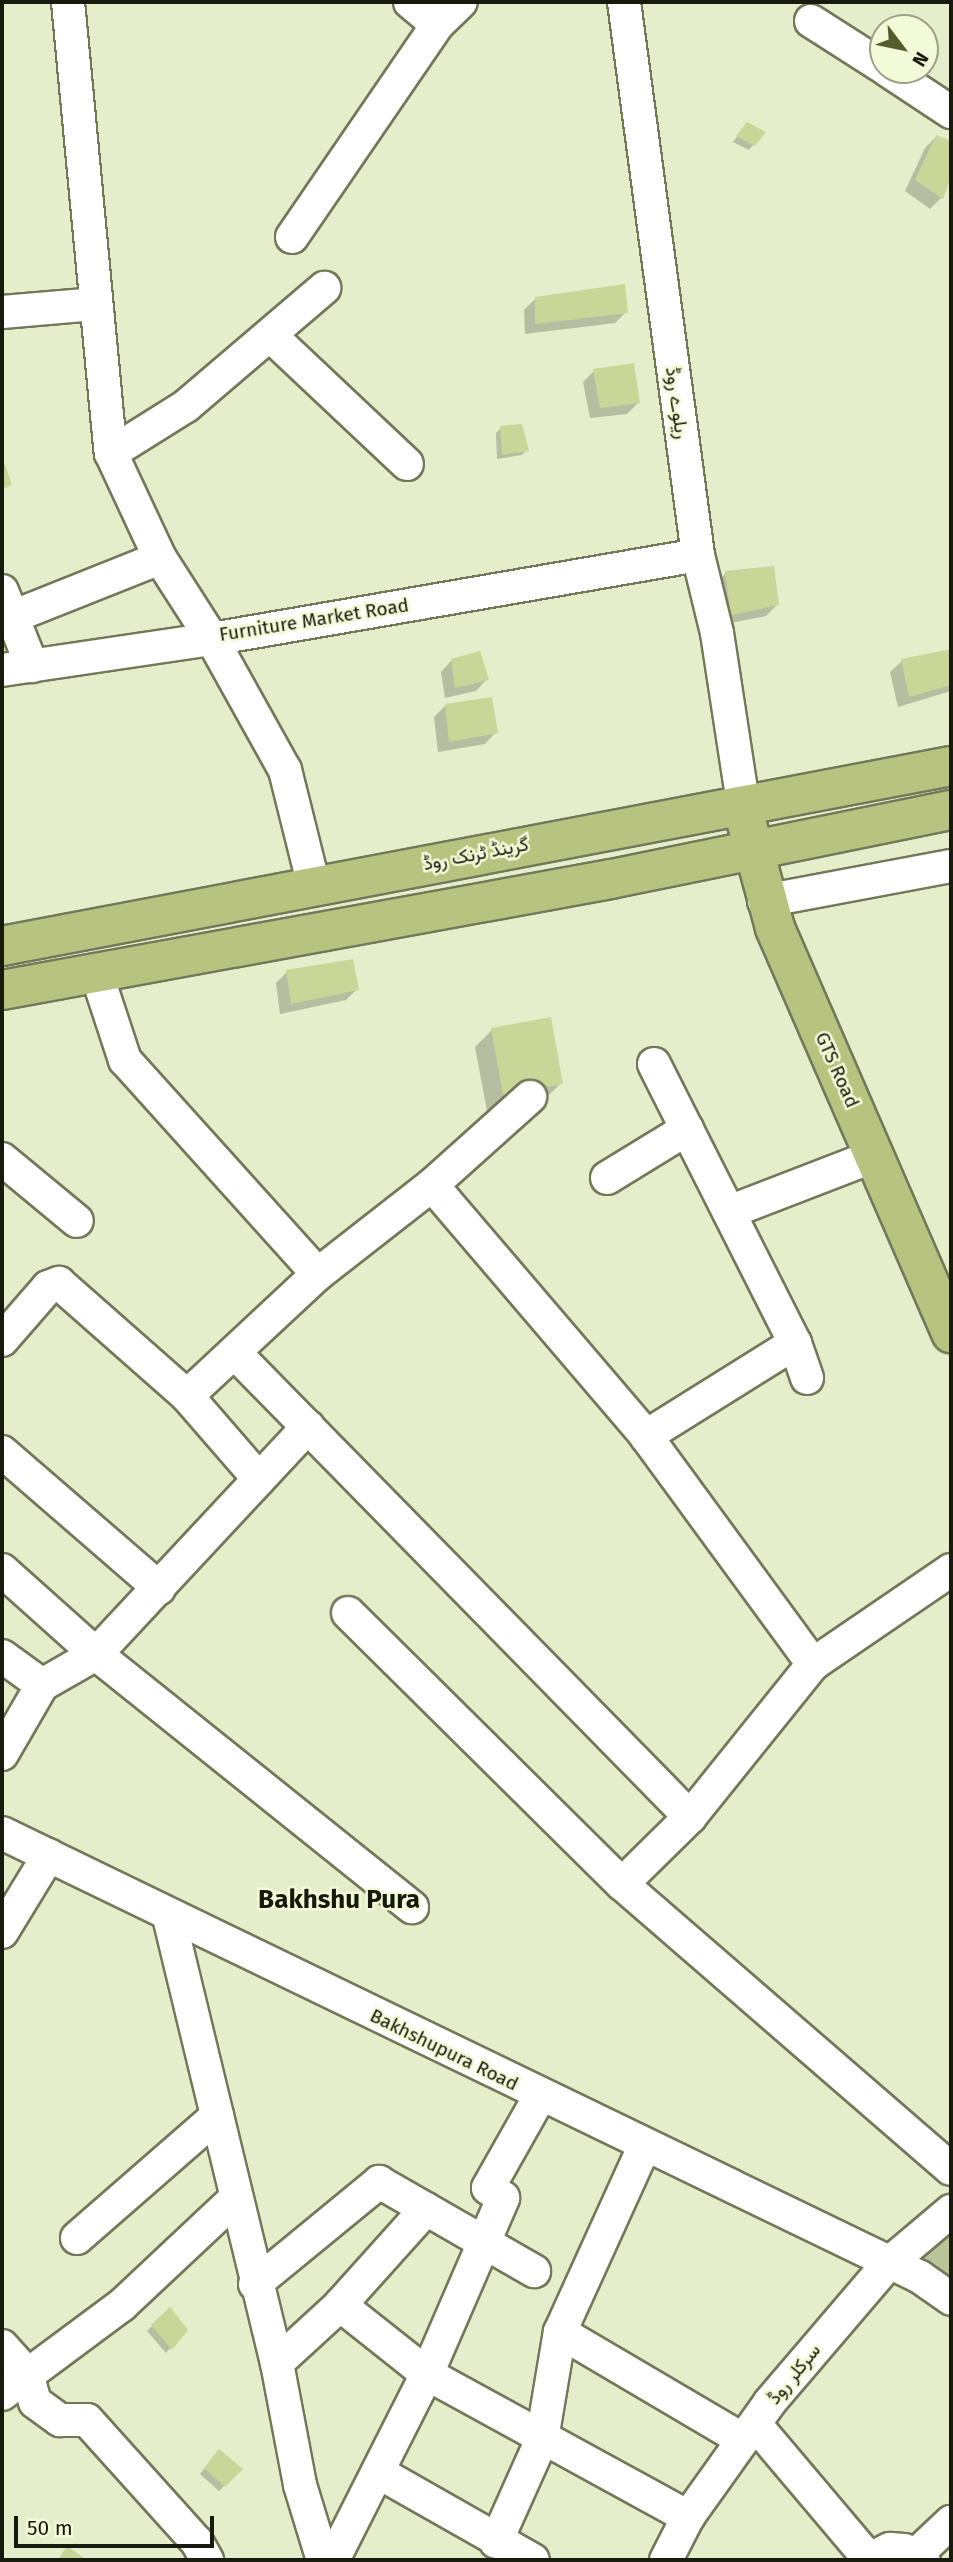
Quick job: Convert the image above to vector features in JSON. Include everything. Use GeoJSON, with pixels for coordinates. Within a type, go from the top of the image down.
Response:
{"type":"FeatureCollection","features":[{"type":"Feature","properties":{"kind":"main road","name":"گرینڈ ٹرنک روڈ"},"geometry":{"type":"LineString","coordinates":[[2,946],[743,802],[951,766]]}},
{"type":"Feature","properties":{"kind":"main road","name":"GTS Road"},"geometry":{"type":"LineString","coordinates":[[743,802],[751,850],[764,901],[951,1333]]}},
{"type":"Feature","properties":{"kind":"main road"},"geometry":{"type":"LineString","coordinates":[[2,990],[951,810]]}},
{"type":"Feature","properties":{"kind":"street","name":"Furniture Market Road"},"geometry":{"type":"LineString","coordinates":[[68,2],[111,453],[160,558],[212,639],[698,555]]}},
{"type":"Feature","properties":{"kind":"street"},"geometry":{"type":"LineString","coordinates":[[410,2],[437,26]]}},
{"type":"Feature","properties":{"kind":"street"},"geometry":{"type":"LineString","coordinates":[[292,237],[437,26],[461,2]]}},
{"type":"Feature","properties":{"kind":"street","name":"ریلوے روڈ"},"geometry":{"type":"LineString","coordinates":[[624,2],[698,555],[716,633],[743,802]]}},
{"type":"Feature","properties":{"kind":"street"},"geometry":{"type":"LineString","coordinates":[[811,22],[869,59]]}},
{"type":"Feature","properties":{"kind":"street"},"geometry":{"type":"LineString","coordinates":[[908,84],[951,112]]}},
{"type":"Feature","properties":{"kind":"street"},"geometry":{"type":"LineString","coordinates":[[111,453],[186,405],[324,288]]}},
{"type":"Feature","properties":{"kind":"street"},"geometry":{"type":"LineString","coordinates":[[2,312],[96,304]]}},
{"type":"Feature","properties":{"kind":"street"},"geometry":{"type":"LineString","coordinates":[[270,335],[408,464]]}},
{"type":"Feature","properties":{"kind":"street"},"geometry":{"type":"LineString","coordinates":[[160,558],[7,604],[17,668],[212,639],[285,770],[314,886]]}},
{"type":"Feature","properties":{"kind":"street"},"geometry":{"type":"LineString","coordinates":[[764,901],[951,866]]}},
{"type":"Feature","properties":{"kind":"street"},"geometry":{"type":"LineString","coordinates":[[96,972],[125,1060],[318,1274]]}},
{"type":"Feature","properties":{"kind":"street"},"geometry":{"type":"LineString","coordinates":[[654,1064],[795,1343],[807,1378]]}},
{"type":"Feature","properties":{"kind":"street"},"geometry":{"type":"LineString","coordinates":[[187,1396],[318,1274],[432,1185],[530,1097]]}},
{"type":"Feature","properties":{"kind":"street"},"geometry":{"type":"LineString","coordinates":[[607,1178],[687,1129]]}},
{"type":"Feature","properties":{"kind":"street"},"geometry":{"type":"LineString","coordinates":[[729,1212],[874,1156]]}},
{"type":"Feature","properties":{"kind":"street"},"geometry":{"type":"LineString","coordinates":[[2,1159],[76,1222]]}},
{"type":"Feature","properties":{"kind":"street"},"geometry":{"type":"LineString","coordinates":[[432,1185],[646,1436],[813,1664]]}},
{"type":"Feature","properties":{"kind":"street"},"geometry":{"type":"LineString","coordinates":[[2,1340],[54,1281],[187,1396],[259,1479]]}},
{"type":"Feature","properties":{"kind":"street"},"geometry":{"type":"LineString","coordinates":[[646,1436],[795,1343]]}},
{"type":"Feature","properties":{"kind":"street"},"geometry":{"type":"LineString","coordinates":[[235,1353],[690,1817]]}},
{"type":"Feature","properties":{"kind":"street"},"geometry":{"type":"LineString","coordinates":[[2,1754],[42,1685],[96,1654],[308,1427]]}},
{"type":"Feature","properties":{"kind":"street"},"geometry":{"type":"LineString","coordinates":[[2,1452],[159,1588]]}},
{"type":"Feature","properties":{"kind":"street"},"geometry":{"type":"LineString","coordinates":[[2,1570],[96,1654],[412,1907]]}},
{"type":"Feature","properties":{"kind":"street"},"geometry":{"type":"LineString","coordinates":[[622,1884],[690,1817],[813,1664],[951,1570]]}},
{"type":"Feature","properties":{"kind":"street"},"geometry":{"type":"LineString","coordinates":[[348,1613],[622,1884],[951,2169]]}},
{"type":"Feature","properties":{"kind":"street"},"geometry":{"type":"LineString","coordinates":[[2,1656],[42,1685]]}},
{"type":"Feature","properties":{"kind":"street","name":"Bakhshupura Road"},"geometry":{"type":"LineString","coordinates":[[2,1833],[643,2147],[887,2265],[920,2277],[951,2299]]}},
{"type":"Feature","properties":{"kind":"street"},"geometry":{"type":"LineString","coordinates":[[2,1932],[49,1856]]}},
{"type":"Feature","properties":{"kind":"street"},"geometry":{"type":"LineString","coordinates":[[169,1917],[255,2284],[277,2363],[300,2485],[323,2560]]}},
{"type":"Feature","properties":{"kind":"street"},"geometry":{"type":"LineString","coordinates":[[332,2560],[427,2374],[503,2198],[488,2188],[540,2096]]}},
{"type":"Feature","properties":{"kind":"street"},"geometry":{"type":"LineString","coordinates":[[77,2238],[217,2116]]}},
{"type":"Feature","properties":{"kind":"street"},"geometry":{"type":"LineString","coordinates":[[378,2472],[511,2553],[542,2439],[559,2332],[643,2147]]}},
{"type":"Feature","properties":{"kind":"street"},"geometry":{"type":"LineString","coordinates":[[255,2284],[379,2182],[534,2271]]}},
{"type":"Feature","properties":{"kind":"street"},"geometry":{"type":"LineString","coordinates":[[2,2394],[122,2305],[236,2198]]}},
{"type":"Feature","properties":{"kind":"street"},"geometry":{"type":"LineString","coordinates":[[277,2363],[340,2305],[426,2209]]}},
{"type":"Feature","properties":{"kind":"street","name":"سرکلر روڈ"},"geometry":{"type":"LineString","coordinates":[[666,2560],[688,2517],[749,2432],[887,2265],[951,2211]]}},
{"type":"Feature","properties":{"kind":"street"},"geometry":{"type":"LineString","coordinates":[[340,2305],[427,2374],[688,2517]]}},
{"type":"Feature","properties":{"kind":"street"},"geometry":{"type":"LineString","coordinates":[[559,2332],[749,2432],[869,2560],[890,2549],[920,2557],[951,2522]]}},
{"type":"Feature","properties":{"kind":"street"},"geometry":{"type":"LineString","coordinates":[[2,2346],[27,2374],[35,2402],[60,2420],[87,2420],[197,2542],[207,2560]]}},
{"type":"Feature","properties":{"kind":"green space"},"geometry":{"type":"Polygon","coordinates":[[[951,2236],[951,2283],[917,2259],[951,2236]]]}},
{"type":"Feature","properties":{"kind":"building"},"geometry":{"type":"Polygon","coordinates":[[[747,122],[766,132],[755,146],[736,136],[747,122]]]}},
{"type":"Feature","properties":{"kind":"building"},"geometry":{"type":"Polygon","coordinates":[[[936,135],[951,141],[951,178],[943,199],[915,180],[936,135]]]}},
{"type":"Feature","properties":{"kind":"building"},"geometry":{"type":"Polygon","coordinates":[[[625,284],[628,313],[535,324],[535,297],[625,284]]]}},
{"type":"Feature","properties":{"kind":"building"},"geometry":{"type":"Polygon","coordinates":[[[634,363],[640,403],[600,408],[593,369],[634,363]]]}},
{"type":"Feature","properties":{"kind":"building"},"geometry":{"type":"Polygon","coordinates":[[[522,424],[529,451],[502,455],[500,426],[522,424]]]}},
{"type":"Feature","properties":{"kind":"building"},"geometry":{"type":"Polygon","coordinates":[[[5,464],[12,485],[2,489],[2,465],[5,464]]]}},
{"type":"Feature","properties":{"kind":"building"},"geometry":{"type":"Polygon","coordinates":[[[774,566],[779,605],[731,615],[725,571],[774,566]]]}},
{"type":"Feature","properties":{"kind":"building"},"geometry":{"type":"Polygon","coordinates":[[[951,649],[951,685],[909,697],[901,659],[951,649]]]}},
{"type":"Feature","properties":{"kind":"building"},"geometry":{"type":"Polygon","coordinates":[[[480,651],[489,680],[455,688],[451,659],[480,651]]]}},
{"type":"Feature","properties":{"kind":"building"},"geometry":{"type":"Polygon","coordinates":[[[492,697],[498,733],[449,742],[445,704],[492,697]]]}},
{"type":"Feature","properties":{"kind":"building"},"geometry":{"type":"Polygon","coordinates":[[[353,959],[359,990],[291,1004],[286,970],[353,959]]]}},
{"type":"Feature","properties":{"kind":"building"},"geometry":{"type":"Polygon","coordinates":[[[551,1017],[563,1084],[503,1095],[491,1028],[551,1017]]]}},
{"type":"Feature","properties":{"kind":"building"},"geometry":{"type":"Polygon","coordinates":[[[170,2307],[188,2330],[172,2350],[151,2325],[170,2307]]]}},
{"type":"Feature","properties":{"kind":"building"},"geometry":{"type":"Polygon","coordinates":[[[219,2449],[243,2469],[225,2487],[204,2468],[219,2449]]]}},
{"type":"Feature","properties":{"kind":"building"},"geometry":{"type":"Polygon","coordinates":[[[67,2546],[87,2560],[58,2560],[67,2546]]]}},
{"type":"Feature","properties":{"kind":"district","name":"Bakhshu Pura"},"geometry":{"type":"Point","coordinates":[339,1900]}}]}
